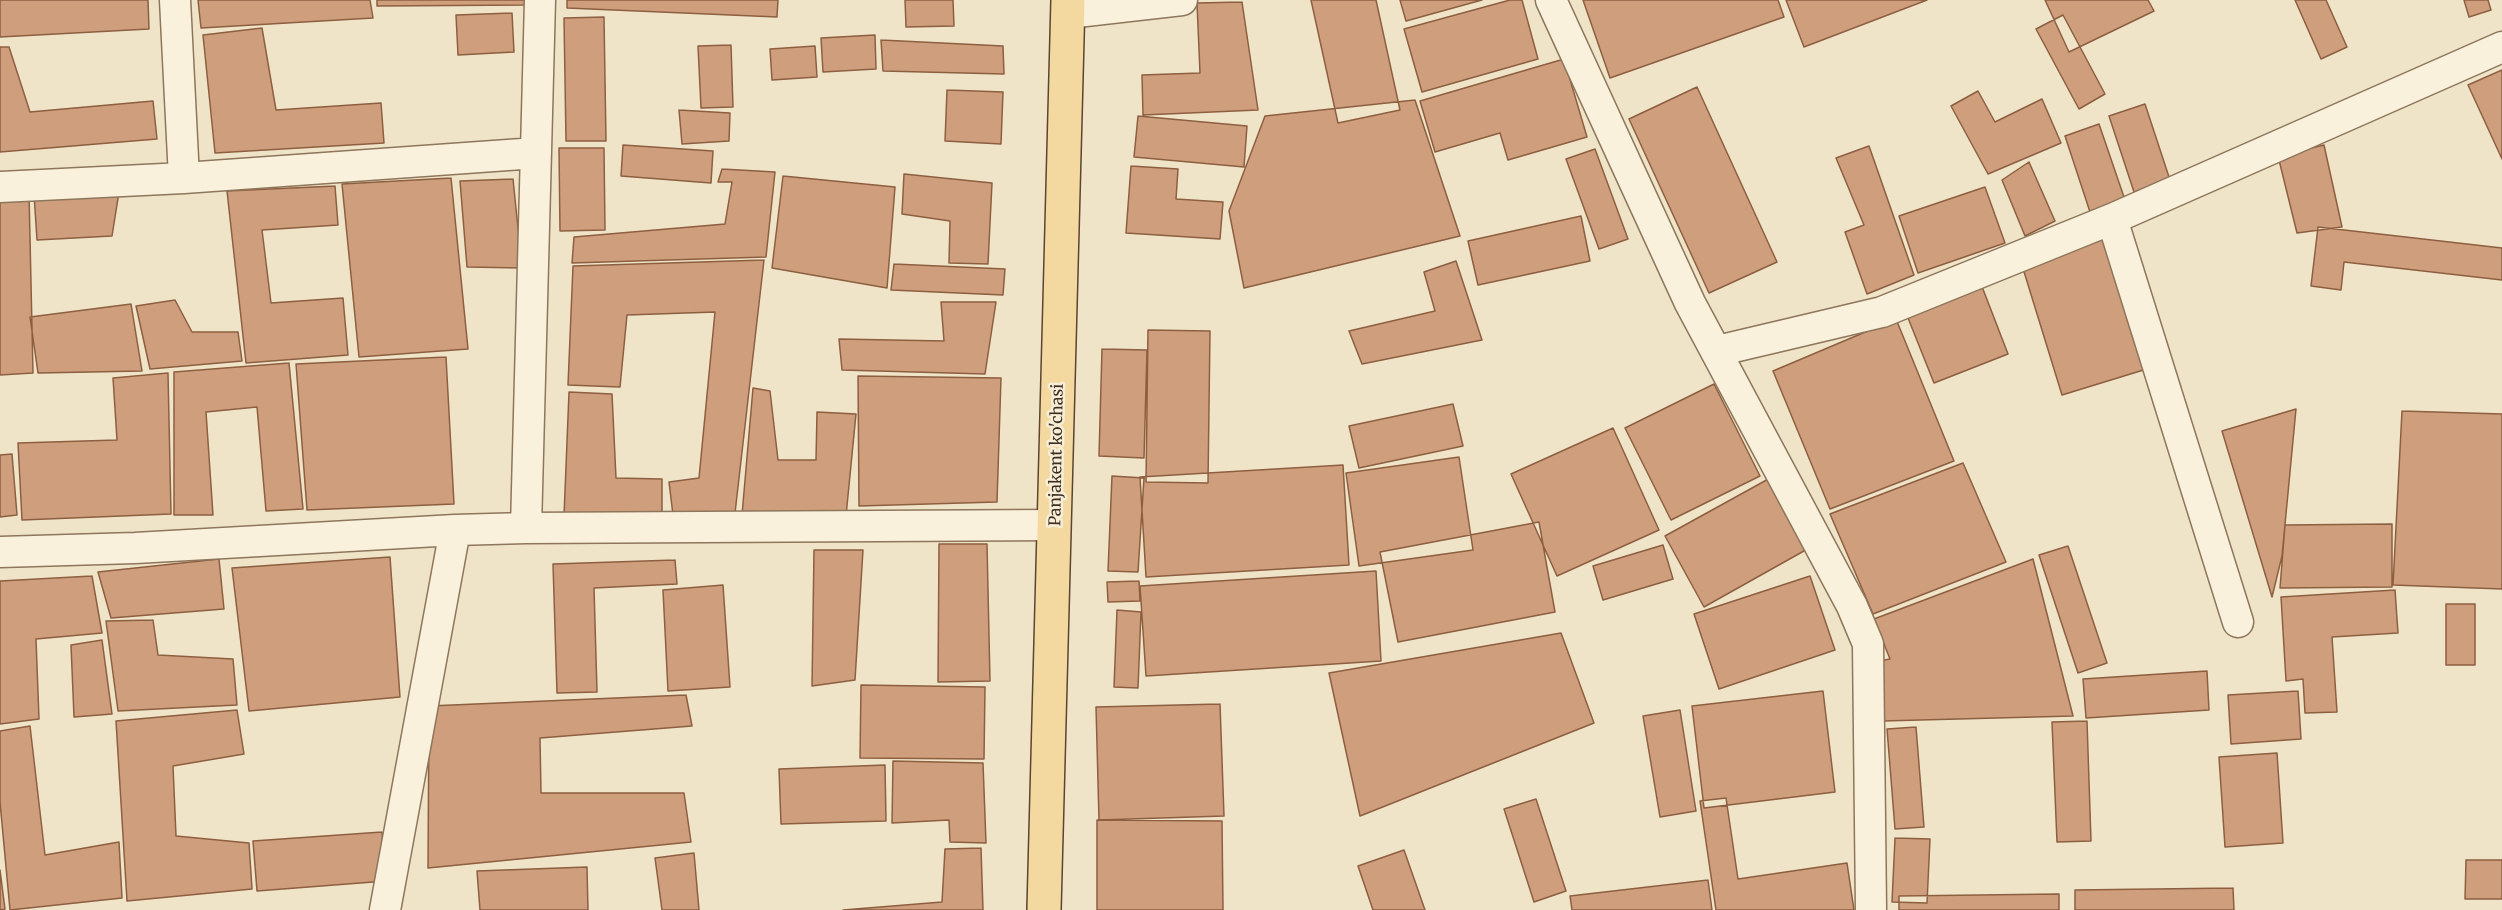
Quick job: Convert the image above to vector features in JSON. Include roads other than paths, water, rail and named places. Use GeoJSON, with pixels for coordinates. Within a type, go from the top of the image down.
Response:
{"type":"FeatureCollection","features":[{"type":"Feature","properties":{"kind":"main road","name":"Panjakent ko'chasi"},"geometry":{"type":"LineString","coordinates":[[1044,910],[1068,7]]}},
{"type":"Feature","properties":{"kind":"street"},"geometry":{"type":"LineString","coordinates":[[175,0],[184,178]]}},
{"type":"Feature","properties":{"kind":"street"},"geometry":{"type":"LineString","coordinates":[[526,528],[540,0]]}},
{"type":"Feature","properties":{"kind":"street"},"geometry":{"type":"LineString","coordinates":[[1068,7],[1182,0]]}},
{"type":"Feature","properties":{"kind":"street"},"geometry":{"type":"LineString","coordinates":[[1551,0],[1690,303],[1852,606],[1868,644],[1870,910]]}},
{"type":"Feature","properties":{"kind":"street"},"geometry":{"type":"LineString","coordinates":[[1717,351],[1882,312],[2112,219],[2502,47]]}},
{"type":"Feature","properties":{"kind":"street"},"geometry":{"type":"LineString","coordinates":[[0,187],[184,178],[536,153]]}},
{"type":"Feature","properties":{"kind":"street"},"geometry":{"type":"LineString","coordinates":[[2112,219],[2238,622]]}},
{"type":"Feature","properties":{"kind":"street"},"geometry":{"type":"LineString","coordinates":[[0,552],[135,548],[526,528],[1056,525]]}},
{"type":"Feature","properties":{"kind":"street"},"geometry":{"type":"LineString","coordinates":[[385,910],[455,530]]}}]}
